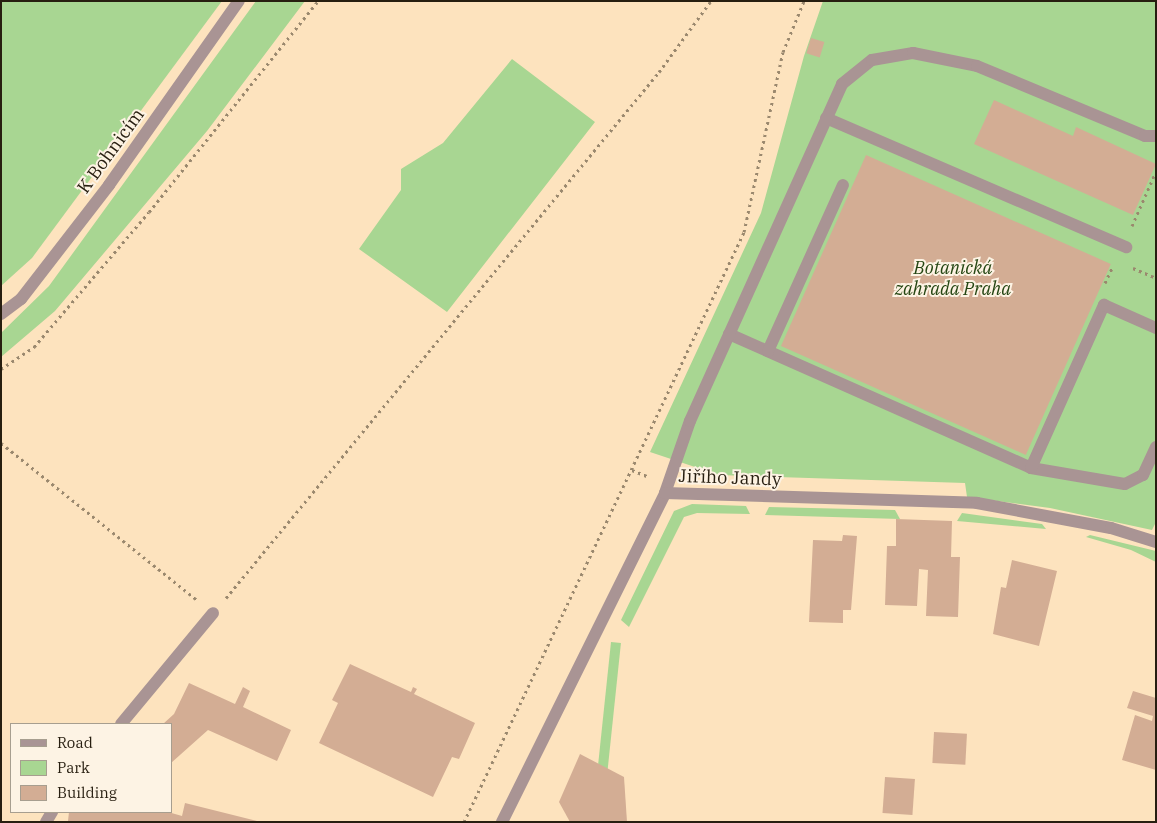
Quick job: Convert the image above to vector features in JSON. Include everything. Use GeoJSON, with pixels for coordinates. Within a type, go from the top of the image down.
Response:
{"type":"FeatureCollection","features":[{"type":"Feature","properties":{"kind":"street","name":"K Bohnicím"},"geometry":{"type":"LineString","coordinates":[[1,314],[20,299],[109,185],[239,1]]}},
{"type":"Feature","properties":{"kind":"street"},"geometry":{"type":"LineString","coordinates":[[665,493],[679,448],[842,84],[872,60],[913,53],[977,66],[1145,136],[1156,136]]}},
{"type":"Feature","properties":{"kind":"street"},"geometry":{"type":"LineString","coordinates":[[826,118],[1126,247]]}},
{"type":"Feature","properties":{"kind":"street"},"geometry":{"type":"LineString","coordinates":[[768,351],[842,184]]}},
{"type":"Feature","properties":{"kind":"street"},"geometry":{"type":"LineString","coordinates":[[1031,468],[1104,305],[1156,328]]}},
{"type":"Feature","properties":{"kind":"street"},"geometry":{"type":"LineString","coordinates":[[729,334],[1031,468],[1126,484],[1143,474],[1156,447]]}},
{"type":"Feature","properties":{"kind":"street","name":"Jiřího Jandy"},"geometry":{"type":"LineString","coordinates":[[502,822],[665,493],[977,503],[1111,528],[1156,542]]}},
{"type":"Feature","properties":{"kind":"street"},"geometry":{"type":"LineString","coordinates":[[122,723],[214,613]]}},
{"type":"Feature","properties":{"kind":"path"},"geometry":{"type":"LineString","coordinates":[[1,369],[34,347],[149,212],[318,1]]}},
{"type":"Feature","properties":{"kind":"path"},"geometry":{"type":"LineString","coordinates":[[1,443],[214,613],[659,72],[711,1]]}},
{"type":"Feature","properties":{"kind":"path"},"geometry":{"type":"LineString","coordinates":[[464,822],[744,232],[784,52],[804,1]]}},
{"type":"Feature","properties":{"kind":"path"},"geometry":{"type":"LineString","coordinates":[[1136,216],[1155,175]]}},
{"type":"Feature","properties":{"kind":"path"},"geometry":{"type":"LineString","coordinates":[[1124,264],[1156,278]]}},
{"type":"Feature","properties":{"kind":"path"},"geometry":{"type":"LineString","coordinates":[[1101,292],[1113,265]]}},
{"type":"Feature","properties":{"kind":"green space"},"geometry":{"type":"Polygon","coordinates":[[[1,1],[222,1],[32,258],[1,286],[1,1]]]}},
{"type":"Feature","properties":{"kind":"green space"},"geometry":{"type":"Polygon","coordinates":[[[256,1],[305,1],[207,131],[55,311],[1,357],[1,333],[49,286],[256,1]]]}},
{"type":"Feature","properties":{"kind":"green space","name":"Botanická zahrada Praha"},"geometry":{"type":"Polygon","coordinates":[[[823,1],[1156,1],[1156,522],[1152,530],[1050,508],[967,497],[965,483],[719,475],[650,452],[761,213],[804,56],[823,1]]]}},
{"type":"Feature","properties":{"kind":"green space"},"geometry":{"type":"Polygon","coordinates":[[[512,59],[595,122],[447,312],[359,249],[401,190],[401,169],[443,143],[512,59]]]}},
{"type":"Feature","properties":{"kind":"green space"},"geometry":{"type":"Polygon","coordinates":[[[692,504],[746,506],[750,514],[697,513],[684,517],[629,627],[621,620],[674,511],[692,504]]]}},
{"type":"Feature","properties":{"kind":"green space"},"geometry":{"type":"Polygon","coordinates":[[[769,507],[895,510],[900,519],[765,515],[769,507]]]}},
{"type":"Feature","properties":{"kind":"green space"},"geometry":{"type":"Polygon","coordinates":[[[962,513],[1042,524],[1046,529],[957,521],[962,513]]]}},
{"type":"Feature","properties":{"kind":"green space"},"geometry":{"type":"Polygon","coordinates":[[[1090,535],[1156,551],[1156,562],[1131,550],[1086,537],[1090,535]]]}},
{"type":"Feature","properties":{"kind":"green space"},"geometry":{"type":"Polygon","coordinates":[[[611,642],[621,643],[602,822],[592,822],[611,642]]]}},
{"type":"Feature","properties":{"kind":"building"},"geometry":{"type":"Polygon","coordinates":[[[811,38],[824,42],[820,57],[806,53],[811,38]]]}},
{"type":"Feature","properties":{"kind":"building"},"geometry":{"type":"Polygon","coordinates":[[[994,100],[1073,136],[1076,127],[1156,164],[1133,215],[974,144],[994,100]]]}},
{"type":"Feature","properties":{"kind":"building"},"geometry":{"type":"Polygon","coordinates":[[[866,155],[1111,264],[1026,455],[781,346],[866,155]]]}},
{"type":"Feature","properties":{"kind":"building"},"geometry":{"type":"Polygon","coordinates":[[[896,519],[952,521],[951,557],[960,557],[958,617],[926,616],[928,570],[919,569],[917,606],[885,605],[887,546],[896,546],[896,519]]]}},
{"type":"Feature","properties":{"kind":"building"},"geometry":{"type":"Polygon","coordinates":[[[843,535],[857,536],[851,610],[843,610],[843,623],[809,622],[813,540],[842,541],[843,535]]]}},
{"type":"Feature","properties":{"kind":"building"},"geometry":{"type":"Polygon","coordinates":[[[1012,560],[1057,571],[1039,646],[993,634],[1001,587],[1006,588],[1012,560]]]}},
{"type":"Feature","properties":{"kind":"building"},"geometry":{"type":"Polygon","coordinates":[[[350,664],[411,692],[413,687],[417,689],[414,694],[475,723],[459,759],[452,757],[433,797],[319,743],[338,703],[332,700],[350,664]]]}},
{"type":"Feature","properties":{"kind":"building"},"geometry":{"type":"Polygon","coordinates":[[[189,683],[235,704],[243,687],[250,691],[243,707],[291,730],[277,761],[208,730],[172,762],[172,723],[164,723],[174,714],[189,683]]]}},
{"type":"Feature","properties":{"kind":"building"},"geometry":{"type":"Polygon","coordinates":[[[1133,691],[1156,698],[1156,770],[1122,760],[1135,715],[1152,721],[1153,716],[1127,708],[1133,691]]]}},
{"type":"Feature","properties":{"kind":"building"},"geometry":{"type":"Polygon","coordinates":[[[934,732],[967,734],[965,765],[932,763],[934,732]]]}},
{"type":"Feature","properties":{"kind":"building"},"geometry":{"type":"Polygon","coordinates":[[[580,754],[624,777],[627,822],[570,822],[559,802],[580,754]]]}},
{"type":"Feature","properties":{"kind":"building"},"geometry":{"type":"Polygon","coordinates":[[[885,777],[915,779],[912,815],[882,813],[885,777]]]}},
{"type":"Feature","properties":{"kind":"building"},"geometry":{"type":"Polygon","coordinates":[[[185,803],[261,822],[68,821],[69,813],[172,813],[182,816],[185,803]]]}}]}
